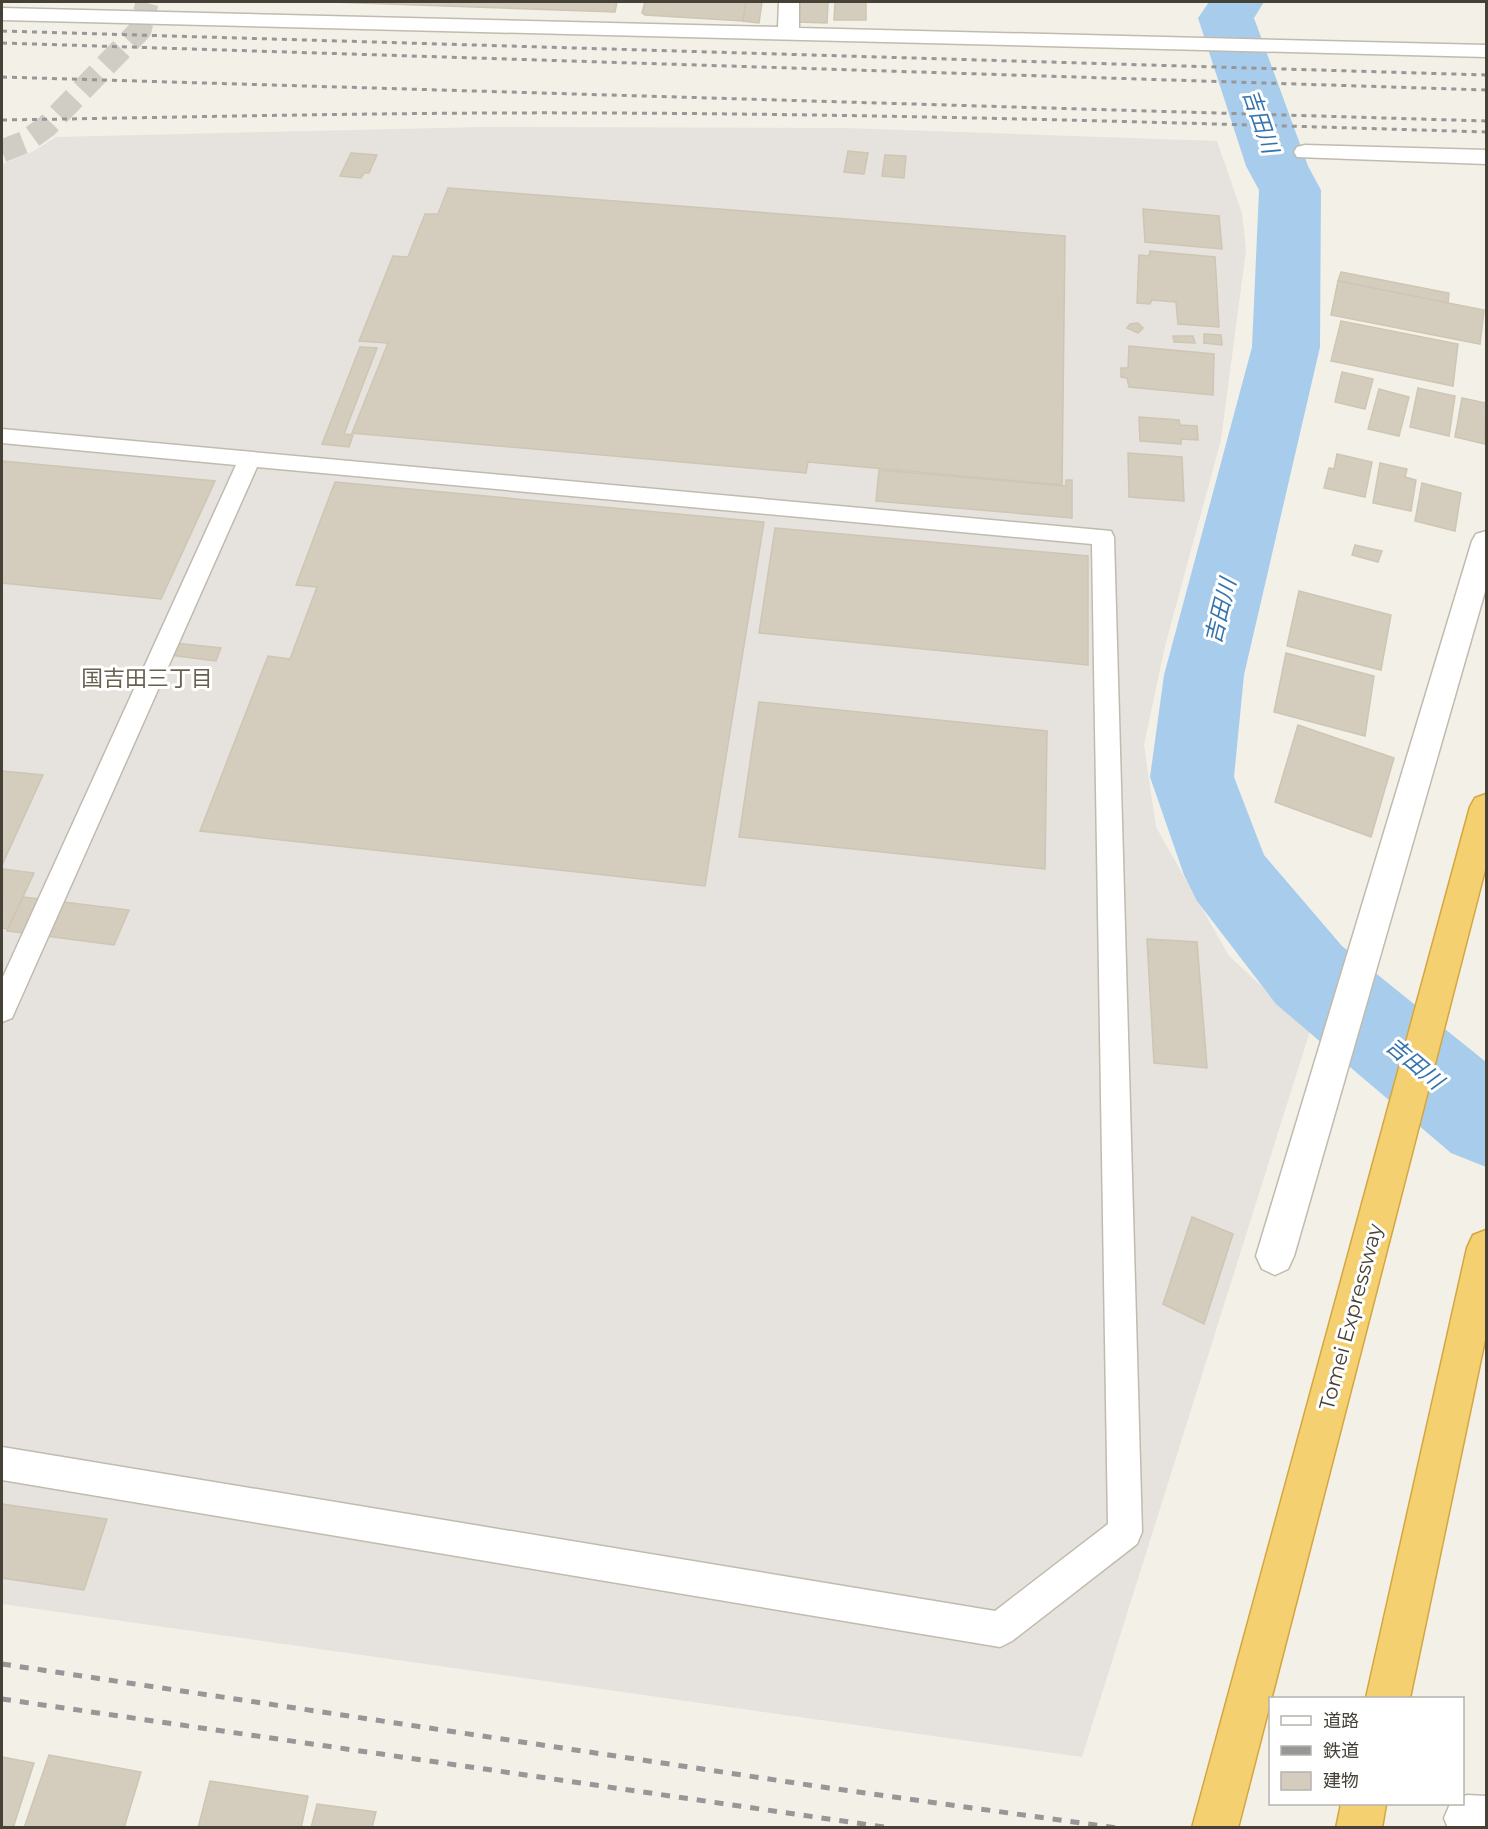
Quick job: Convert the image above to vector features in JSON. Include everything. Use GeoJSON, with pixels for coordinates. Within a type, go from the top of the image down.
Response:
{"type":"FeatureCollection","features":[{"type":"Feature","properties":{"kind":"highway","name":"Tomei Expressway"},"geometry":{"type":"LineString","coordinates":[[1215,1827],[1486,807]]}},
{"type":"Feature","properties":{"kind":"highway"},"geometry":{"type":"LineString","coordinates":[[1388,1697],[1486,1248]]}},
{"type":"Feature","properties":{"kind":"highway"},"geometry":{"type":"LineString","coordinates":[[1359,1827],[1364,1805]]}},
{"type":"Feature","properties":{"kind":"street"},"geometry":{"type":"LineString","coordinates":[[788,35],[789,2]]}},
{"type":"Feature","properties":{"kind":"street"},"geometry":{"type":"LineString","coordinates":[[2,14],[112,9],[788,35],[1486,51]]}},
{"type":"Feature","properties":{"kind":"street"},"geometry":{"type":"LineString","coordinates":[[1305,152],[1486,157]]}},
{"type":"Feature","properties":{"kind":"street"},"geometry":{"type":"LineString","coordinates":[[1275,1256],[1486,541]]}},
{"type":"Feature","properties":{"kind":"lane"},"geometry":{"type":"LineString","coordinates":[[2,436],[1103,537],[1125,1532],[1000,1629],[2,1464]]}},
{"type":"Feature","properties":{"kind":"lane"},"geometry":{"type":"LineString","coordinates":[[2,1009],[249,460]]}},
{"type":"Feature","properties":{"kind":"shaded area"},"geometry":{"type":"Polygon","coordinates":[[[484,127],[845,128],[1217,141],[1242,213],[1246,250],[1221,440],[1165,646],[1144,745],[1156,827],[1229,956],[1310,1031],[1082,1757],[2,1604],[2,164],[32,152],[56,137],[484,127]]]}},
{"type":"Feature","properties":{"kind":"building"},"geometry":{"type":"Polygon","coordinates":[[[330,2],[617,2],[615,12],[330,2]]]}},
{"type":"Feature","properties":{"kind":"building"},"geometry":{"type":"Polygon","coordinates":[[[645,2],[746,2],[743,21],[645,15],[642,13],[645,2]]]}},
{"type":"Feature","properties":{"kind":"building"},"geometry":{"type":"Polygon","coordinates":[[[746,2],[762,2],[759,23],[743,21],[746,2]]]}},
{"type":"Feature","properties":{"kind":"building"},"geometry":{"type":"Polygon","coordinates":[[[800,2],[828,2],[827,23],[799,22],[800,2]]]}},
{"type":"Feature","properties":{"kind":"building"},"geometry":{"type":"Polygon","coordinates":[[[835,2],[866,2],[866,20],[834,20],[835,2]]]}},
{"type":"Feature","properties":{"kind":"building"},"geometry":{"type":"Polygon","coordinates":[[[848,151],[868,153],[864,174],[844,172],[848,151]]]}},
{"type":"Feature","properties":{"kind":"building"},"geometry":{"type":"Polygon","coordinates":[[[351,153],[377,155],[369,173],[364,173],[361,178],[340,176],[351,153]]]}},
{"type":"Feature","properties":{"kind":"building"},"geometry":{"type":"Polygon","coordinates":[[[885,155],[906,156],[904,178],[882,176],[885,155]]]}},
{"type":"Feature","properties":{"kind":"building"},"geometry":{"type":"Polygon","coordinates":[[[448,188],[1065,236],[1062,485],[808,462],[806,473],[352,433],[388,343],[359,341],[393,256],[408,257],[425,214],[438,214],[448,188]]]}},
{"type":"Feature","properties":{"kind":"building"},"geometry":{"type":"Polygon","coordinates":[[[1143,209],[1219,216],[1222,249],[1145,242],[1143,209]]]}},
{"type":"Feature","properties":{"kind":"building"},"geometry":{"type":"Polygon","coordinates":[[[1150,251],[1215,257],[1219,327],[1178,324],[1176,302],[1152,300],[1150,304],[1137,303],[1139,255],[1149,256],[1150,251]]]}},
{"type":"Feature","properties":{"kind":"building"},"geometry":{"type":"Polygon","coordinates":[[[1341,272],[1449,293],[1448,304],[1338,281],[1341,272]]]}},
{"type":"Feature","properties":{"kind":"building"},"geometry":{"type":"Polygon","coordinates":[[[1338,281],[1484,310],[1480,344],[1331,315],[1338,281]]]}},
{"type":"Feature","properties":{"kind":"building"},"geometry":{"type":"Polygon","coordinates":[[[1341,321],[1458,344],[1453,386],[1331,361],[1341,321]]]}},
{"type":"Feature","properties":{"kind":"building"},"geometry":{"type":"Polygon","coordinates":[[[1138,323],[1143,328],[1138,333],[1127,328],[1130,324],[1138,323]]]}},
{"type":"Feature","properties":{"kind":"building"},"geometry":{"type":"Polygon","coordinates":[[[1204,334],[1221,335],[1222,345],[1204,343],[1204,334]]]}},
{"type":"Feature","properties":{"kind":"building"},"geometry":{"type":"Polygon","coordinates":[[[1173,336],[1193,336],[1195,343],[1174,342],[1173,336]]]}},
{"type":"Feature","properties":{"kind":"building"},"geometry":{"type":"Polygon","coordinates":[[[1129,346],[1214,354],[1213,395],[1129,387],[1127,378],[1121,377],[1121,368],[1128,368],[1129,346]]]}},
{"type":"Feature","properties":{"kind":"building"},"geometry":{"type":"Polygon","coordinates":[[[360,347],[377,348],[344,434],[353,435],[349,447],[322,444],[360,347]]]}},
{"type":"Feature","properties":{"kind":"building"},"geometry":{"type":"Polygon","coordinates":[[[1342,372],[1373,379],[1365,409],[1335,402],[1342,372]]]}},
{"type":"Feature","properties":{"kind":"building"},"geometry":{"type":"Polygon","coordinates":[[[1418,388],[1455,396],[1449,436],[1410,427],[1418,388]]]}},
{"type":"Feature","properties":{"kind":"building"},"geometry":{"type":"Polygon","coordinates":[[[1379,389],[1409,397],[1399,436],[1368,429],[1379,389]]]}},
{"type":"Feature","properties":{"kind":"building"},"geometry":{"type":"Polygon","coordinates":[[[1462,398],[1486,403],[1485,444],[1455,437],[1462,398]]]}},
{"type":"Feature","properties":{"kind":"building"},"geometry":{"type":"Polygon","coordinates":[[[1139,417],[1179,420],[1180,425],[1197,426],[1198,440],[1181,439],[1181,444],[1140,441],[1139,417]]]}},
{"type":"Feature","properties":{"kind":"building"},"geometry":{"type":"Polygon","coordinates":[[[1128,453],[1182,457],[1184,501],[1129,497],[1128,453]]]}},
{"type":"Feature","properties":{"kind":"building"},"geometry":{"type":"Polygon","coordinates":[[[1337,454],[1372,462],[1365,497],[1324,488],[1329,468],[1334,469],[1337,454]]]}},
{"type":"Feature","properties":{"kind":"building"},"geometry":{"type":"Polygon","coordinates":[[[2,461],[215,481],[161,599],[2,583],[2,461]]]}},
{"type":"Feature","properties":{"kind":"building"},"geometry":{"type":"Polygon","coordinates":[[[1380,463],[1407,469],[1405,477],[1416,480],[1411,511],[1373,503],[1380,463]]]}},
{"type":"Feature","properties":{"kind":"building"},"geometry":{"type":"Polygon","coordinates":[[[879,470],[1066,486],[1066,480],[1072,480],[1072,518],[876,501],[879,470]]]}},
{"type":"Feature","properties":{"kind":"building"},"geometry":{"type":"Polygon","coordinates":[[[335,482],[764,522],[705,886],[200,831],[268,656],[290,659],[317,587],[296,585],[335,482]]]}},
{"type":"Feature","properties":{"kind":"building"},"geometry":{"type":"Polygon","coordinates":[[[1422,483],[1461,493],[1455,531],[1415,521],[1422,483]]]}},
{"type":"Feature","properties":{"kind":"building"},"geometry":{"type":"Polygon","coordinates":[[[775,528],[1088,556],[1088,665],[759,633],[775,528]]]}},
{"type":"Feature","properties":{"kind":"building"},"geometry":{"type":"Polygon","coordinates":[[[1355,545],[1382,551],[1378,562],[1352,555],[1355,545]]]}},
{"type":"Feature","properties":{"kind":"building"},"geometry":{"type":"Polygon","coordinates":[[[1299,591],[1391,615],[1381,670],[1287,646],[1299,591]]]}},
{"type":"Feature","properties":{"kind":"building"},"geometry":{"type":"Polygon","coordinates":[[[174,643],[221,648],[216,661],[170,655],[174,643]]]}},
{"type":"Feature","properties":{"kind":"building"},"geometry":{"type":"Polygon","coordinates":[[[1286,653],[1374,676],[1365,736],[1274,712],[1286,653]]]}},
{"type":"Feature","properties":{"kind":"building"},"geometry":{"type":"Polygon","coordinates":[[[759,702],[1047,731],[1045,869],[739,837],[759,702]]]}},
{"type":"Feature","properties":{"kind":"building"},"geometry":{"type":"Polygon","coordinates":[[[1298,725],[1394,758],[1371,837],[1275,802],[1298,725]]]}},
{"type":"Feature","properties":{"kind":"building"},"geometry":{"type":"Polygon","coordinates":[[[2,771],[43,775],[2,865],[2,771]]]}},
{"type":"Feature","properties":{"kind":"building"},"geometry":{"type":"Polygon","coordinates":[[[3,869],[34,873],[8,929],[2,928],[3,869]]]}},
{"type":"Feature","properties":{"kind":"building"},"geometry":{"type":"Polygon","coordinates":[[[23,897],[129,910],[114,945],[7,931],[23,897]]]}},
{"type":"Feature","properties":{"kind":"building"},"geometry":{"type":"Polygon","coordinates":[[[1147,939],[1197,942],[1207,1068],[1154,1063],[1147,939]]]}},
{"type":"Feature","properties":{"kind":"building"},"geometry":{"type":"Polygon","coordinates":[[[1192,1217],[1233,1234],[1204,1324],[1163,1304],[1192,1217]]]}},
{"type":"Feature","properties":{"kind":"building"},"geometry":{"type":"Polygon","coordinates":[[[2,1504],[107,1519],[84,1590],[2,1578],[2,1504]]]}},
{"type":"Feature","properties":{"kind":"building"},"geometry":{"type":"Polygon","coordinates":[[[49,1755],[141,1772],[124,1828],[24,1828],[49,1755]]]}},
{"type":"Feature","properties":{"kind":"building"},"geometry":{"type":"Polygon","coordinates":[[[2,1757],[34,1763],[13,1828],[2,1828],[2,1757]]]}},
{"type":"Feature","properties":{"kind":"building"},"geometry":{"type":"Polygon","coordinates":[[[210,1781],[308,1796],[301,1828],[198,1828],[210,1781]]]}},
{"type":"Feature","properties":{"kind":"building"},"geometry":{"type":"Polygon","coordinates":[[[317,1804],[376,1812],[372,1828],[311,1828],[317,1804]]]}},
{"type":"Feature","properties":{"kind":"waterway","name":"吉田川"},"geometry":{"type":"LineString","coordinates":[[1236,2],[1226,18],[1277,166],[1290,190],[1286,347],[1241,535],[1204,675],[1192,777],[1228,875],[1309,975],[1486,1121]]}},
{"type":"Feature","properties":{"kind":"tunnel"},"geometry":{"type":"LineString","coordinates":[[2,151],[25,142],[47,126],[140,30],[147,3]]}},
{"type":"Feature","properties":{"kind":"railway"},"geometry":{"type":"LineString","coordinates":[[2,31],[1486,75]]}},
{"type":"Feature","properties":{"kind":"railway"},"geometry":{"type":"LineString","coordinates":[[2,43],[1486,90]]}},
{"type":"Feature","properties":{"kind":"railway"},"geometry":{"type":"LineString","coordinates":[[2,77],[1486,121]]}},
{"type":"Feature","properties":{"kind":"railway"},"geometry":{"type":"LineString","coordinates":[[2,120],[599,113],[1043,119],[1486,132]]}},
{"type":"Feature","properties":{"kind":"railway"},"geometry":{"type":"LineString","coordinates":[[2,1664],[829,1788],[1117,1828]]}},
{"type":"Feature","properties":{"kind":"railway"},"geometry":{"type":"LineString","coordinates":[[2,1699],[891,1828]]}},
{"type":"Feature","properties":{"kind":"district","name":"国吉田三丁目"},"geometry":{"type":"Point","coordinates":[147,678]}}]}
